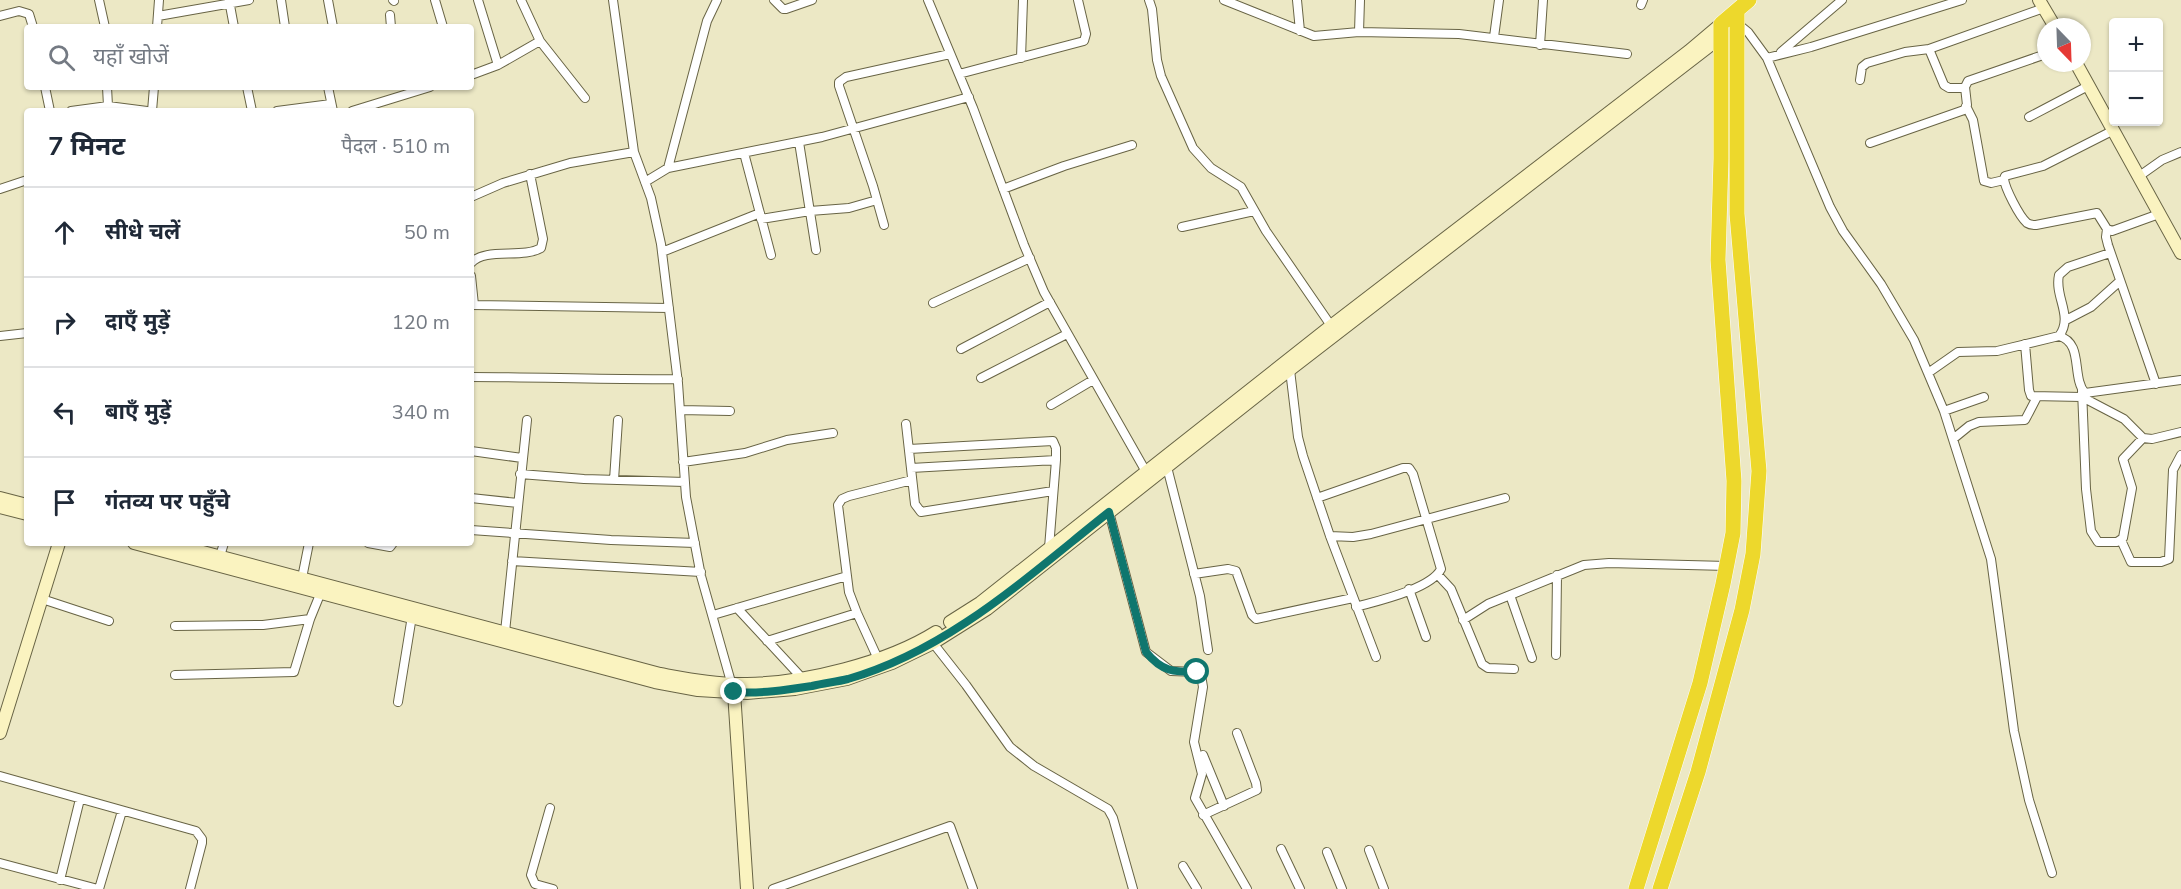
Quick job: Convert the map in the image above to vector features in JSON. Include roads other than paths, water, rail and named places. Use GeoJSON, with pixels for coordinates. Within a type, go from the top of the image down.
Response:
{"type":"FeatureCollection","features":[{"type":"Feature","properties":{"kind":"highway"},"geometry":{"type":"LineString","coordinates":[[1636,889],[1700,683],[1733,533],[1734,481],[1718,260],[1721,31],[1741,8],[1762,0]]}},
{"type":"Feature","properties":{"kind":"highway"},"geometry":{"type":"LineString","coordinates":[[1660,889],[1698,772],[1742,610],[1753,554],[1758,507],[1759,471],[1737,214],[1741,8]]}},
{"type":"Feature","properties":{"kind":"main road"},"geometry":{"type":"LineString","coordinates":[[2042,4],[2050,18]]}},
{"type":"Feature","properties":{"kind":"main road"},"geometry":{"type":"LineString","coordinates":[[145,546],[655,682],[698,690],[733,688],[746,684],[801,678],[843,670],[878,658],[932,634],[980,603],[1048,548],[1148,476],[1721,31]]}},
{"type":"Feature","properties":{"kind":"main road"},"geometry":{"type":"LineString","coordinates":[[2081,72],[2181,253]]}},
{"type":"Feature","properties":{"kind":"main road"},"geometry":{"type":"LineString","coordinates":[[181,546],[660,674],[733,688],[747,693],[795,689],[847,679],[891,663],[933,643],[987,609],[1109,512],[1148,476],[1167,467],[1290,370],[1334,330]]}},
{"type":"Feature","properties":{"kind":"main road"},"geometry":{"type":"LineString","coordinates":[[0,498],[24,504]]}},
{"type":"Feature","properties":{"kind":"main road"},"geometry":{"type":"LineString","coordinates":[[0,507],[24,513]]}},
{"type":"Feature","properties":{"kind":"main road"},"geometry":{"type":"LineString","coordinates":[[0,733],[58,546]]}},
{"type":"Feature","properties":{"kind":"main road"},"geometry":{"type":"LineString","coordinates":[[733,688],[747,889]]}},
{"type":"Feature","properties":{"kind":"street"},"geometry":{"type":"LineString","coordinates":[[99,0],[104,24]]}},
{"type":"Feature","properties":{"kind":"street"},"geometry":{"type":"LineString","coordinates":[[157,24],[159,0]]}},
{"type":"Feature","properties":{"kind":"street"},"geometry":{"type":"LineString","coordinates":[[158,16],[249,0]]}},
{"type":"Feature","properties":{"kind":"street"},"geometry":{"type":"LineString","coordinates":[[280,0],[284,24]]}},
{"type":"Feature","properties":{"kind":"street"},"geometry":{"type":"LineString","coordinates":[[328,0],[332,24]]}},
{"type":"Feature","properties":{"kind":"street"},"geometry":{"type":"LineString","coordinates":[[435,0],[442,24]]}},
{"type":"Feature","properties":{"kind":"street"},"geometry":{"type":"LineString","coordinates":[[478,0],[498,65]]}},
{"type":"Feature","properties":{"kind":"street"},"geometry":{"type":"LineString","coordinates":[[521,0],[540,41],[585,98]]}},
{"type":"Feature","properties":{"kind":"street"},"geometry":{"type":"LineString","coordinates":[[613,0],[634,152],[651,198],[662,252],[678,379],[685,482],[695,543],[733,688]]}},
{"type":"Feature","properties":{"kind":"street"},"geometry":{"type":"LineString","coordinates":[[668,168],[707,21],[717,0]]}},
{"type":"Feature","properties":{"kind":"street"},"geometry":{"type":"LineString","coordinates":[[774,0],[786,9],[812,0]]}},
{"type":"Feature","properties":{"kind":"street"},"geometry":{"type":"LineString","coordinates":[[928,0],[969,98],[1030,258],[1050,302],[1148,476]]}},
{"type":"Feature","properties":{"kind":"street"},"geometry":{"type":"LineString","coordinates":[[1021,58],[1023,0]]}},
{"type":"Feature","properties":{"kind":"street"},"geometry":{"type":"LineString","coordinates":[[959,75],[1086,39],[1078,0]]}},
{"type":"Feature","properties":{"kind":"street"},"geometry":{"type":"LineString","coordinates":[[1149,0],[1161,76],[1193,148],[1211,168],[1237,183],[1266,231],[1334,330]]}},
{"type":"Feature","properties":{"kind":"street"},"geometry":{"type":"LineString","coordinates":[[1224,0],[1314,36],[1359,32],[1459,34],[1627,54]]}},
{"type":"Feature","properties":{"kind":"street"},"geometry":{"type":"LineString","coordinates":[[1297,0],[1300,31]]}},
{"type":"Feature","properties":{"kind":"street"},"geometry":{"type":"LineString","coordinates":[[1359,0],[1359,32]]}},
{"type":"Feature","properties":{"kind":"street"},"geometry":{"type":"LineString","coordinates":[[1494,37],[1499,0]]}},
{"type":"Feature","properties":{"kind":"street"},"geometry":{"type":"LineString","coordinates":[[1540,45],[1543,0]]}},
{"type":"Feature","properties":{"kind":"street"},"geometry":{"type":"LineString","coordinates":[[1778,55],[1842,0]]}},
{"type":"Feature","properties":{"kind":"street"},"geometry":{"type":"LineString","coordinates":[[1767,58],[1811,47],[1962,0]]}},
{"type":"Feature","properties":{"kind":"street"},"geometry":{"type":"LineString","coordinates":[[229,2],[233,24]]}},
{"type":"Feature","properties":{"kind":"street"},"geometry":{"type":"LineString","coordinates":[[1860,80],[1862,67],[1867,63],[1929,48],[2042,4]]}},
{"type":"Feature","properties":{"kind":"street"},"geometry":{"type":"LineString","coordinates":[[1741,8],[1748,32],[1767,58],[1830,207],[1843,231],[1897,310],[1914,340],[1944,411],[1991,559],[2014,731],[2029,800],[2052,873]]}},
{"type":"Feature","properties":{"kind":"street"},"geometry":{"type":"LineString","coordinates":[[0,16],[24,11],[29,14],[32,24]]}},
{"type":"Feature","properties":{"kind":"street"},"geometry":{"type":"LineString","coordinates":[[390,15],[391,24]]}},
{"type":"Feature","properties":{"kind":"street"},"geometry":{"type":"LineString","coordinates":[[474,74],[498,65],[540,41]]}},
{"type":"Feature","properties":{"kind":"street"},"geometry":{"type":"LineString","coordinates":[[1929,48],[1945,86],[1964,88]]}},
{"type":"Feature","properties":{"kind":"street"},"geometry":{"type":"LineString","coordinates":[[884,225],[855,129],[839,86],[842,78],[950,54]]}},
{"type":"Feature","properties":{"kind":"street"},"geometry":{"type":"LineString","coordinates":[[2037,57],[1968,81],[1964,88],[1966,106],[1972,115],[1984,181],[1991,183],[2004,180],[2007,175],[2034,169],[2112,131]]}},
{"type":"Feature","properties":{"kind":"street"},"geometry":{"type":"LineString","coordinates":[[2029,117],[2088,86]]}},
{"type":"Feature","properties":{"kind":"street"},"geometry":{"type":"LineString","coordinates":[[46,90],[49,108]]}},
{"type":"Feature","properties":{"kind":"street"},"geometry":{"type":"LineString","coordinates":[[107,90],[108,106]]}},
{"type":"Feature","properties":{"kind":"street"},"geometry":{"type":"LineString","coordinates":[[152,108],[154,90]]}},
{"type":"Feature","properties":{"kind":"street"},"geometry":{"type":"LineString","coordinates":[[248,90],[251,108]]}},
{"type":"Feature","properties":{"kind":"street"},"geometry":{"type":"LineString","coordinates":[[329,90],[332,108]]}},
{"type":"Feature","properties":{"kind":"street"},"geometry":{"type":"LineString","coordinates":[[362,108],[420,90]]}},
{"type":"Feature","properties":{"kind":"street"},"geometry":{"type":"LineString","coordinates":[[645,182],[668,168],[855,129],[969,98]]}},
{"type":"Feature","properties":{"kind":"street"},"geometry":{"type":"LineString","coordinates":[[93,108],[108,106],[124,108]]}},
{"type":"Feature","properties":{"kind":"street"},"geometry":{"type":"LineString","coordinates":[[1870,143],[1964,110],[1966,106]]}},
{"type":"Feature","properties":{"kind":"street"},"geometry":{"type":"LineString","coordinates":[[799,142],[816,250]]}},
{"type":"Feature","properties":{"kind":"street"},"geometry":{"type":"LineString","coordinates":[[1003,189],[1064,166],[1132,145]]}},
{"type":"Feature","properties":{"kind":"street"},"geometry":{"type":"LineString","coordinates":[[474,196],[530,174],[570,163],[634,152]]}},
{"type":"Feature","properties":{"kind":"street"},"geometry":{"type":"LineString","coordinates":[[2138,177],[2156,163],[2181,152]]}},
{"type":"Feature","properties":{"kind":"street"},"geometry":{"type":"LineString","coordinates":[[744,153],[771,255]]}},
{"type":"Feature","properties":{"kind":"street"},"geometry":{"type":"LineString","coordinates":[[474,261],[481,256],[531,252],[541,248],[543,239],[530,174]]}},
{"type":"Feature","properties":{"kind":"street"},"geometry":{"type":"LineString","coordinates":[[2004,180],[2022,217],[2028,224],[2036,225],[2097,213],[2108,229],[2106,239],[2110,253],[2156,384]]}},
{"type":"Feature","properties":{"kind":"street"},"geometry":{"type":"LineString","coordinates":[[0,189],[24,181]]}},
{"type":"Feature","properties":{"kind":"street"},"geometry":{"type":"LineString","coordinates":[[662,252],[760,216],[849,208],[877,200]]}},
{"type":"Feature","properties":{"kind":"street"},"geometry":{"type":"LineString","coordinates":[[1182,228],[1254,211]]}},
{"type":"Feature","properties":{"kind":"street"},"geometry":{"type":"LineString","coordinates":[[2108,229],[2113,230],[2159,214]]}},
{"type":"Feature","properties":{"kind":"street"},"geometry":{"type":"LineString","coordinates":[[2059,336],[2066,320],[2058,285],[2059,275],[2068,267],[2110,253]]}},
{"type":"Feature","properties":{"kind":"street"},"geometry":{"type":"LineString","coordinates":[[933,303],[1030,258]]}},
{"type":"Feature","properties":{"kind":"street"},"geometry":{"type":"LineString","coordinates":[[2066,320],[2091,307],[2120,281]]}},
{"type":"Feature","properties":{"kind":"street"},"geometry":{"type":"LineString","coordinates":[[961,349],[1050,302]]}},
{"type":"Feature","properties":{"kind":"street"},"geometry":{"type":"LineString","coordinates":[[474,305],[669,308]]}},
{"type":"Feature","properties":{"kind":"street"},"geometry":{"type":"LineString","coordinates":[[0,336],[24,333]]}},
{"type":"Feature","properties":{"kind":"street"},"geometry":{"type":"LineString","coordinates":[[981,378],[1067,334]]}},
{"type":"Feature","properties":{"kind":"street"},"geometry":{"type":"LineString","coordinates":[[1928,372],[1959,352],[1989,352],[2059,336],[2066,339],[2074,348],[2082,394],[2086,489],[2091,531],[2100,543],[2121,540]]}},
{"type":"Feature","properties":{"kind":"street"},"geometry":{"type":"LineString","coordinates":[[2025,344],[2031,396],[2088,394],[2181,380]]}},
{"type":"Feature","properties":{"kind":"street"},"geometry":{"type":"LineString","coordinates":[[1290,370],[1298,437],[1330,536],[1376,657]]}},
{"type":"Feature","properties":{"kind":"street"},"geometry":{"type":"LineString","coordinates":[[474,377],[678,379]]}},
{"type":"Feature","properties":{"kind":"street"},"geometry":{"type":"LineString","coordinates":[[1051,405],[1093,380]]}},
{"type":"Feature","properties":{"kind":"street"},"geometry":{"type":"LineString","coordinates":[[2082,394],[2124,419],[2143,438],[2152,439],[2181,432]]}},
{"type":"Feature","properties":{"kind":"street"},"geometry":{"type":"LineString","coordinates":[[1944,411],[1984,397]]}},
{"type":"Feature","properties":{"kind":"street"},"geometry":{"type":"LineString","coordinates":[[1953,439],[1969,426],[1979,422],[2025,420],[2037,397]]}},
{"type":"Feature","properties":{"kind":"street"},"geometry":{"type":"LineString","coordinates":[[680,410],[730,411]]}},
{"type":"Feature","properties":{"kind":"street"},"geometry":{"type":"LineString","coordinates":[[505,632],[527,420]]}},
{"type":"Feature","properties":{"kind":"street"},"geometry":{"type":"LineString","coordinates":[[614,480],[618,420]]}},
{"type":"Feature","properties":{"kind":"street"},"geometry":{"type":"LineString","coordinates":[[906,424],[916,508],[923,512],[1053,491]]}},
{"type":"Feature","properties":{"kind":"street"},"geometry":{"type":"LineString","coordinates":[[683,462],[745,453],[787,440],[833,433]]}},
{"type":"Feature","properties":{"kind":"street"},"geometry":{"type":"LineString","coordinates":[[2143,438],[2122,459],[2132,488],[2121,540],[2131,562],[2161,562],[2170,557],[2173,470],[2181,455]]}},
{"type":"Feature","properties":{"kind":"street"},"geometry":{"type":"LineString","coordinates":[[909,449],[1051,441],[1056,444],[1048,548]]}},
{"type":"Feature","properties":{"kind":"street"},"geometry":{"type":"LineString","coordinates":[[474,451],[522,458]]}},
{"type":"Feature","properties":{"kind":"street"},"geometry":{"type":"LineString","coordinates":[[911,468],[1056,460]]}},
{"type":"Feature","properties":{"kind":"street"},"geometry":{"type":"LineString","coordinates":[[1167,467],[1200,596],[1208,650]]}},
{"type":"Feature","properties":{"kind":"street"},"geometry":{"type":"LineString","coordinates":[[1194,574],[1228,568],[1236,571],[1251,615],[1256,619],[1355,603],[1409,590],[1438,575],[1442,569],[1413,474],[1406,468],[1317,498]]}},
{"type":"Feature","properties":{"kind":"street"},"geometry":{"type":"LineString","coordinates":[[520,474],[685,482]]}},
{"type":"Feature","properties":{"kind":"street"},"geometry":{"type":"LineString","coordinates":[[878,658],[849,592],[846,558],[837,511],[840,501],[849,496],[912,480]]}},
{"type":"Feature","properties":{"kind":"street"},"geometry":{"type":"LineString","coordinates":[[474,498],[518,503]]}},
{"type":"Feature","properties":{"kind":"street"},"geometry":{"type":"LineString","coordinates":[[1330,536],[1353,537],[1371,534],[1505,498]]}},
{"type":"Feature","properties":{"kind":"street"},"geometry":{"type":"LineString","coordinates":[[1109,512],[1146,652],[1171,671],[1197,672],[1201,675],[1203,687],[1194,742],[1202,769],[1195,798],[1247,889]]}},
{"type":"Feature","properties":{"kind":"street"},"geometry":{"type":"LineString","coordinates":[[474,530],[695,543]]}},
{"type":"Feature","properties":{"kind":"street"},"geometry":{"type":"LineString","coordinates":[[220,556],[223,546]]}},
{"type":"Feature","properties":{"kind":"street"},"geometry":{"type":"LineString","coordinates":[[302,578],[308,546]]}},
{"type":"Feature","properties":{"kind":"street"},"geometry":{"type":"LineString","coordinates":[[513,561],[701,572]]}},
{"type":"Feature","properties":{"kind":"street"},"geometry":{"type":"LineString","coordinates":[[1463,620],[1488,603],[1584,565],[1602,563],[1727,566]]}},
{"type":"Feature","properties":{"kind":"street"},"geometry":{"type":"LineString","coordinates":[[1438,575],[1450,589],[1482,664],[1488,668],[1515,669]]}},
{"type":"Feature","properties":{"kind":"street"},"geometry":{"type":"LineString","coordinates":[[1556,655],[1557,575]]}},
{"type":"Feature","properties":{"kind":"street"},"geometry":{"type":"LineString","coordinates":[[713,615],[847,576]]}},
{"type":"Feature","properties":{"kind":"street"},"geometry":{"type":"LineString","coordinates":[[1409,590],[1426,637]]}},
{"type":"Feature","properties":{"kind":"street"},"geometry":{"type":"LineString","coordinates":[[175,675],[291,674],[297,670],[310,619],[321,592]]}},
{"type":"Feature","properties":{"kind":"street"},"geometry":{"type":"LineString","coordinates":[[1510,595],[1532,658]]}},
{"type":"Feature","properties":{"kind":"street"},"geometry":{"type":"LineString","coordinates":[[42,599],[110,621]]}},
{"type":"Feature","properties":{"kind":"street"},"geometry":{"type":"LineString","coordinates":[[737,608],[801,678]]}},
{"type":"Feature","properties":{"kind":"street"},"geometry":{"type":"LineString","coordinates":[[767,641],[857,613]]}},
{"type":"Feature","properties":{"kind":"street"},"geometry":{"type":"LineString","coordinates":[[398,702],[412,616]]}},
{"type":"Feature","properties":{"kind":"street"},"geometry":{"type":"LineString","coordinates":[[175,626],[263,625],[310,619]]}},
{"type":"Feature","properties":{"kind":"street"},"geometry":{"type":"LineString","coordinates":[[933,643],[1010,747],[1035,766],[1108,809],[1133,889]]}},
{"type":"Feature","properties":{"kind":"street"},"geometry":{"type":"LineString","coordinates":[[1203,814],[1253,793],[1257,788],[1237,733]]}},
{"type":"Feature","properties":{"kind":"street"},"geometry":{"type":"LineString","coordinates":[[1194,735],[1224,806]]}},
{"type":"Feature","properties":{"kind":"street"},"geometry":{"type":"LineString","coordinates":[[0,776],[196,831],[200,834],[202,843],[190,889]]}},
{"type":"Feature","properties":{"kind":"street"},"geometry":{"type":"LineString","coordinates":[[60,880],[80,799]]}},
{"type":"Feature","properties":{"kind":"street"},"geometry":{"type":"LineString","coordinates":[[550,808],[531,875],[535,884],[553,889]]}},
{"type":"Feature","properties":{"kind":"street"},"geometry":{"type":"LineString","coordinates":[[0,863],[99,889],[122,811]]}},
{"type":"Feature","properties":{"kind":"street"},"geometry":{"type":"LineString","coordinates":[[773,889],[950,826],[973,889]]}},
{"type":"Feature","properties":{"kind":"street"},"geometry":{"type":"LineString","coordinates":[[1281,849],[1300,889]]}},
{"type":"Feature","properties":{"kind":"street"},"geometry":{"type":"LineString","coordinates":[[1369,850],[1384,889]]}},
{"type":"Feature","properties":{"kind":"street"},"geometry":{"type":"LineString","coordinates":[[1327,852],[1342,889]]}},
{"type":"Feature","properties":{"kind":"street"},"geometry":{"type":"LineString","coordinates":[[1184,866],[1197,889]]}}]}
